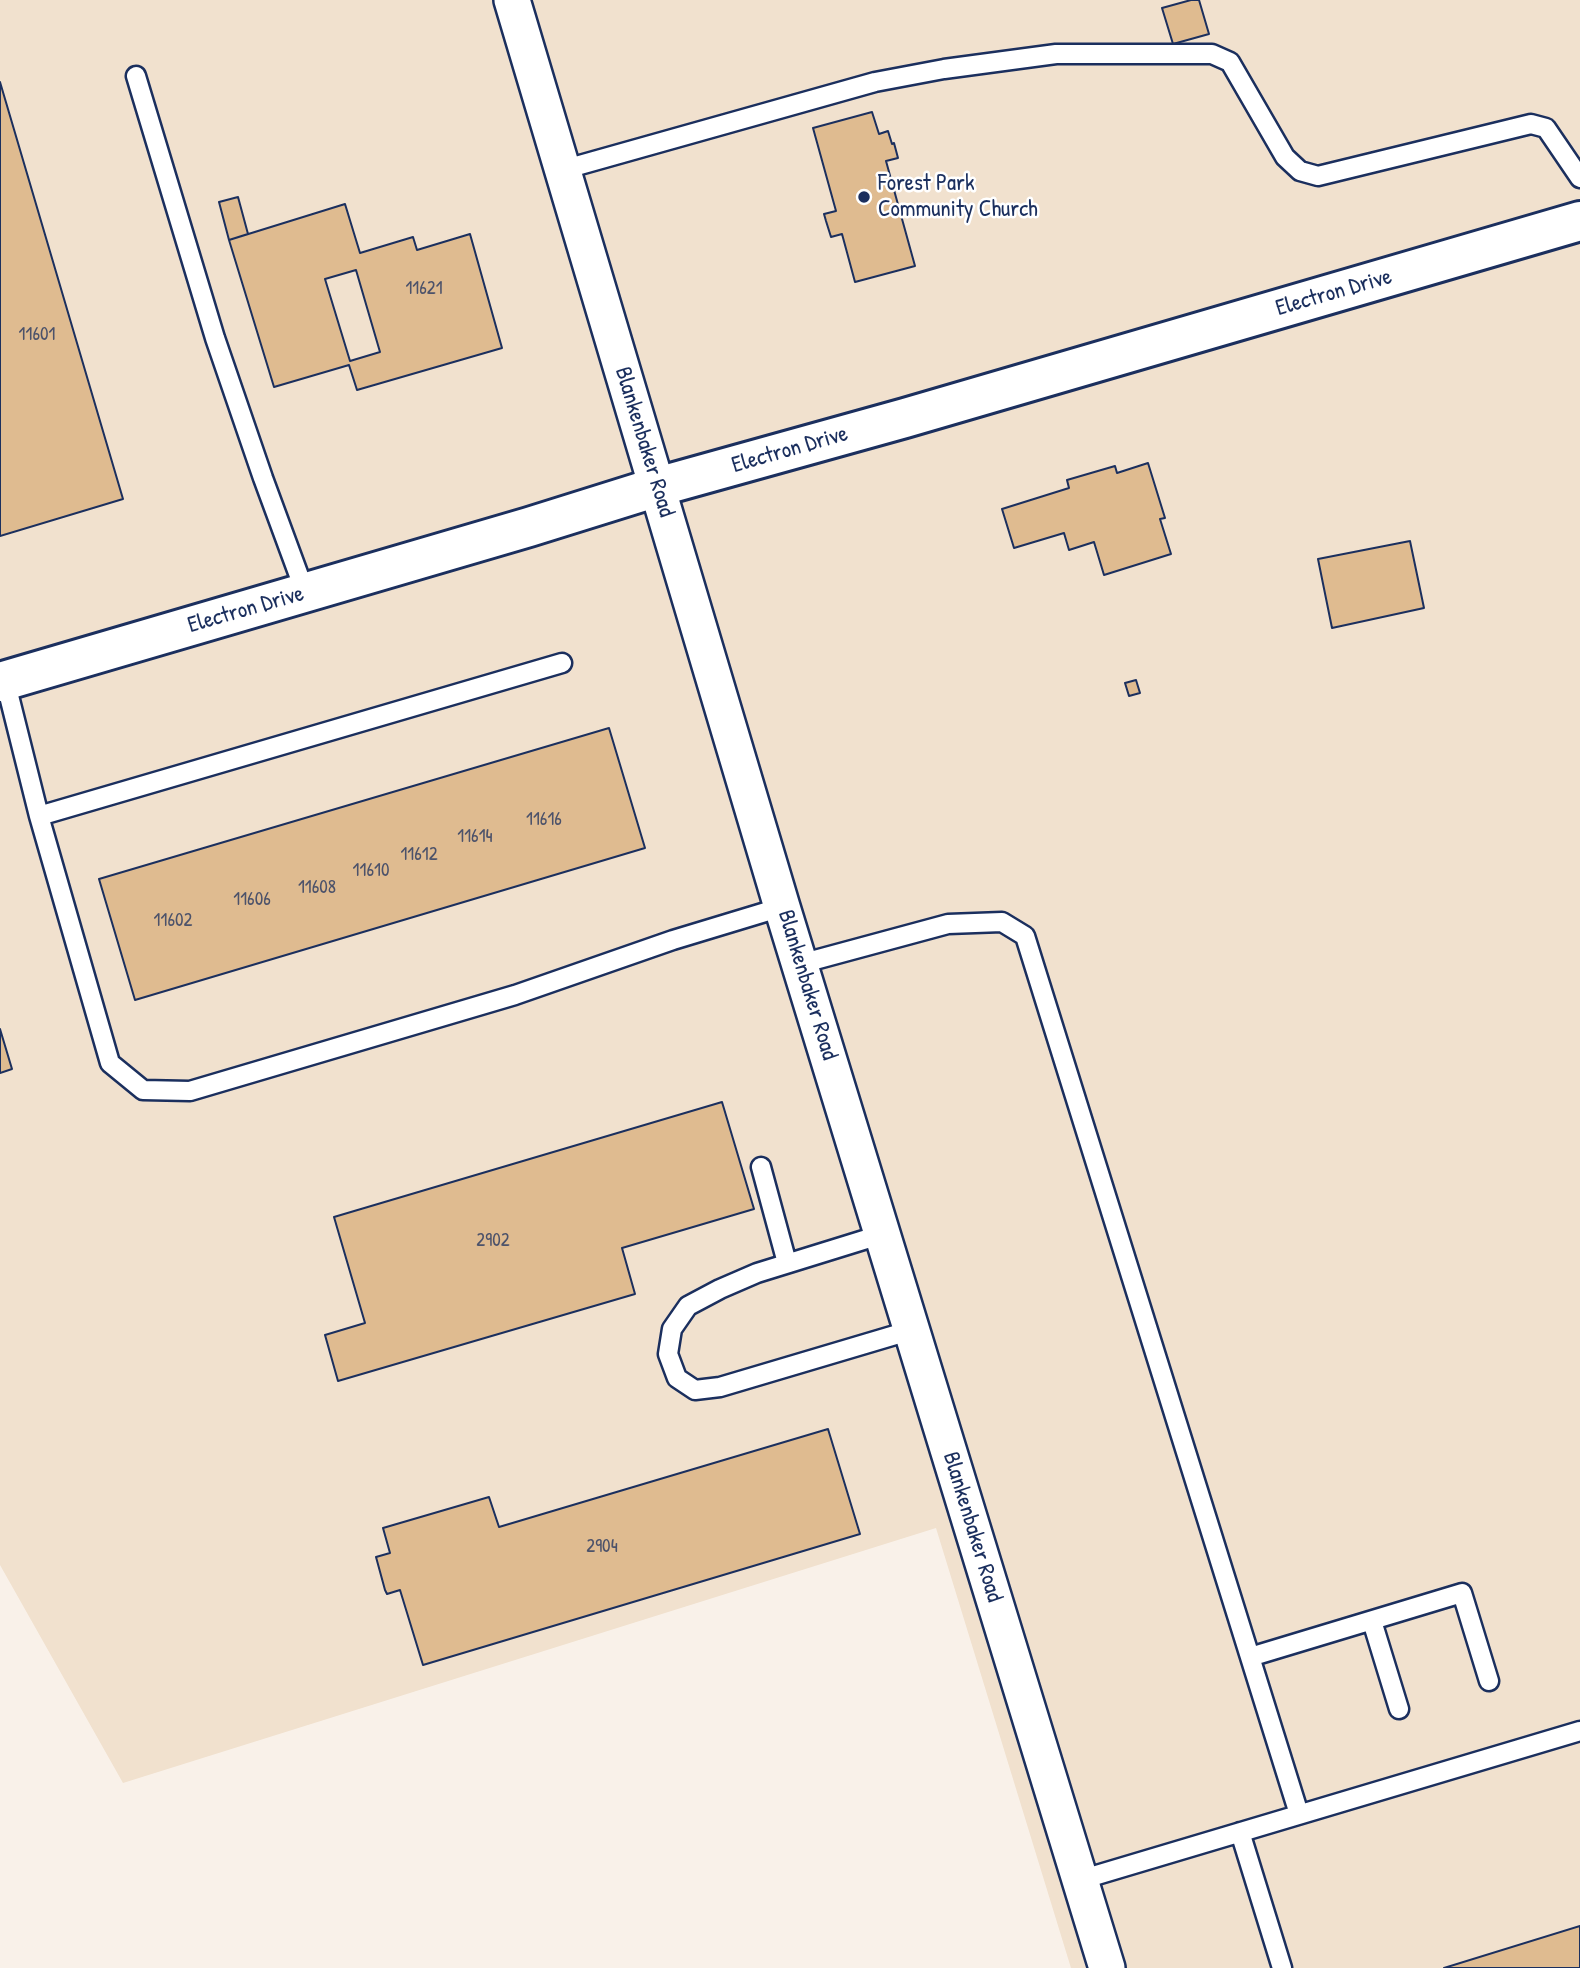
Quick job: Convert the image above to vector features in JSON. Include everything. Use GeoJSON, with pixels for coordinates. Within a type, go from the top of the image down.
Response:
{"type":"FeatureCollection","features":[{"type":"Feature","properties":{"kind":"street","name":"Blankenbaker Road"},"geometry":{"type":"LineString","coordinates":[[512,0],[782,906],[1107,1968]]}},
{"type":"Feature","properties":{"kind":"street","name":"Electron Drive"},"geometry":{"type":"LineString","coordinates":[[3,681],[657,488],[1580,221]]}},
{"type":"Feature","properties":{"kind":"lane"},"geometry":{"type":"LineString","coordinates":[[562,170],[875,82],[944,69],[1056,54],[1212,54],[1230,62],[1285,157],[1300,171],[1318,176],[1531,124],[1546,128],[1580,178]]}},
{"type":"Feature","properties":{"kind":"lane"},"geometry":{"type":"LineString","coordinates":[[136,76],[215,338],[305,592]]}},
{"type":"Feature","properties":{"kind":"lane"},"geometry":{"type":"LineString","coordinates":[[39,816],[562,663]]}},
{"type":"Feature","properties":{"kind":"lane"},"geometry":{"type":"LineString","coordinates":[[3,681],[110,1063],[143,1090],[190,1091],[514,995],[660,944],[782,906]]}},
{"type":"Feature","properties":{"kind":"lane"},"geometry":{"type":"LineString","coordinates":[[800,964],[948,924],[1002,922],[1025,936],[1299,1814]]}},
{"type":"Feature","properties":{"kind":"lane"},"geometry":{"type":"LineString","coordinates":[[761,1167],[787,1263]]}},
{"type":"Feature","properties":{"kind":"lane"},"geometry":{"type":"LineString","coordinates":[[883,1234],[787,1263],[732,1284],[688,1306],[672,1329],[668,1354],[677,1378],[695,1390],[720,1387],[912,1330]]}},
{"type":"Feature","properties":{"kind":"lane"},"geometry":{"type":"LineString","coordinates":[[1250,1657],[1462,1593],[1489,1681]]}},
{"type":"Feature","properties":{"kind":"lane"},"geometry":{"type":"LineString","coordinates":[[1372,1621],[1399,1709]]}},
{"type":"Feature","properties":{"kind":"lane"},"geometry":{"type":"LineString","coordinates":[[1080,1880],[1580,1731]]}},
{"type":"Feature","properties":{"kind":"lane"},"geometry":{"type":"LineString","coordinates":[[1240,1832],[1282,1968]]}},
{"type":"Feature","properties":{"kind":"shaded area"},"geometry":{"type":"Polygon","coordinates":[[[0,0],[1580,0],[1580,1968],[1071,1968],[936,1528],[123,1783],[0,1565],[0,0]]]}},
{"type":"Feature","properties":{"kind":"building"},"geometry":{"type":"Polygon","coordinates":[[[1199,0],[1209,34],[1173,44],[1162,8],[1199,0]]]}},
{"type":"Feature","properties":{"kind":"building"},"geometry":{"type":"Polygon","coordinates":[[[0,82],[123,499],[0,536],[0,82]]]}},
{"type":"Feature","properties":{"kind":"building","name":"Forest Park Community Church"},"geometry":{"type":"Polygon","coordinates":[[[872,112],[879,134],[888,131],[892,144],[894,143],[898,158],[886,161],[915,266],[855,282],[842,234],[831,237],[824,214],[836,211],[813,128],[872,112]]]}},
{"type":"Feature","properties":{"kind":"building"},"geometry":{"type":"Polygon","coordinates":[[[238,197],[248,234],[229,240],[219,202],[238,197]]]}},
{"type":"Feature","properties":{"kind":"building"},"geometry":{"type":"Polygon","coordinates":[[[345,204],[360,253],[413,237],[417,250],[470,234],[502,348],[357,390],[349,365],[274,387],[229,240],[345,204]],[[356,270],[325,279],[350,361],[380,352],[356,270]]]}},
{"type":"Feature","properties":{"kind":"building"},"geometry":{"type":"Polygon","coordinates":[[[1148,463],[1165,518],[1160,519],[1171,554],[1104,575],[1094,542],[1069,550],[1064,533],[1014,548],[1002,509],[1069,488],[1067,480],[1115,466],[1117,473],[1148,463]]]}},
{"type":"Feature","properties":{"kind":"building"},"geometry":{"type":"Polygon","coordinates":[[[1410,541],[1424,608],[1332,628],[1318,559],[1410,541]]]}},
{"type":"Feature","properties":{"kind":"building"},"geometry":{"type":"Polygon","coordinates":[[[1136,680],[1140,693],[1129,696],[1125,683],[1136,680]]]}},
{"type":"Feature","properties":{"kind":"building"},"geometry":{"type":"Polygon","coordinates":[[[609,728],[645,848],[135,1000],[99,879],[609,728]]]}},
{"type":"Feature","properties":{"kind":"building"},"geometry":{"type":"Polygon","coordinates":[[[0,1029],[12,1069],[0,1073],[0,1029]]]}},
{"type":"Feature","properties":{"kind":"building"},"geometry":{"type":"Polygon","coordinates":[[[722,1102],[754,1209],[622,1248],[635,1294],[338,1381],[325,1335],[365,1323],[334,1217],[722,1102]]]}},
{"type":"Feature","properties":{"kind":"building"},"geometry":{"type":"Polygon","coordinates":[[[828,1429],[860,1534],[423,1665],[400,1590],[387,1594],[385,1590],[376,1557],[390,1553],[383,1528],[489,1497],[499,1527],[828,1429]]]}},
{"type":"Feature","properties":{"kind":"building"},"geometry":{"type":"Polygon","coordinates":[[[1580,1926],[1580,1968],[1444,1968],[1580,1926]]]}},
{"type":"Feature","properties":{"kind":"place","name":"Forest Park Community Church"},"geometry":{"type":"Point","coordinates":[864,197]}}]}
